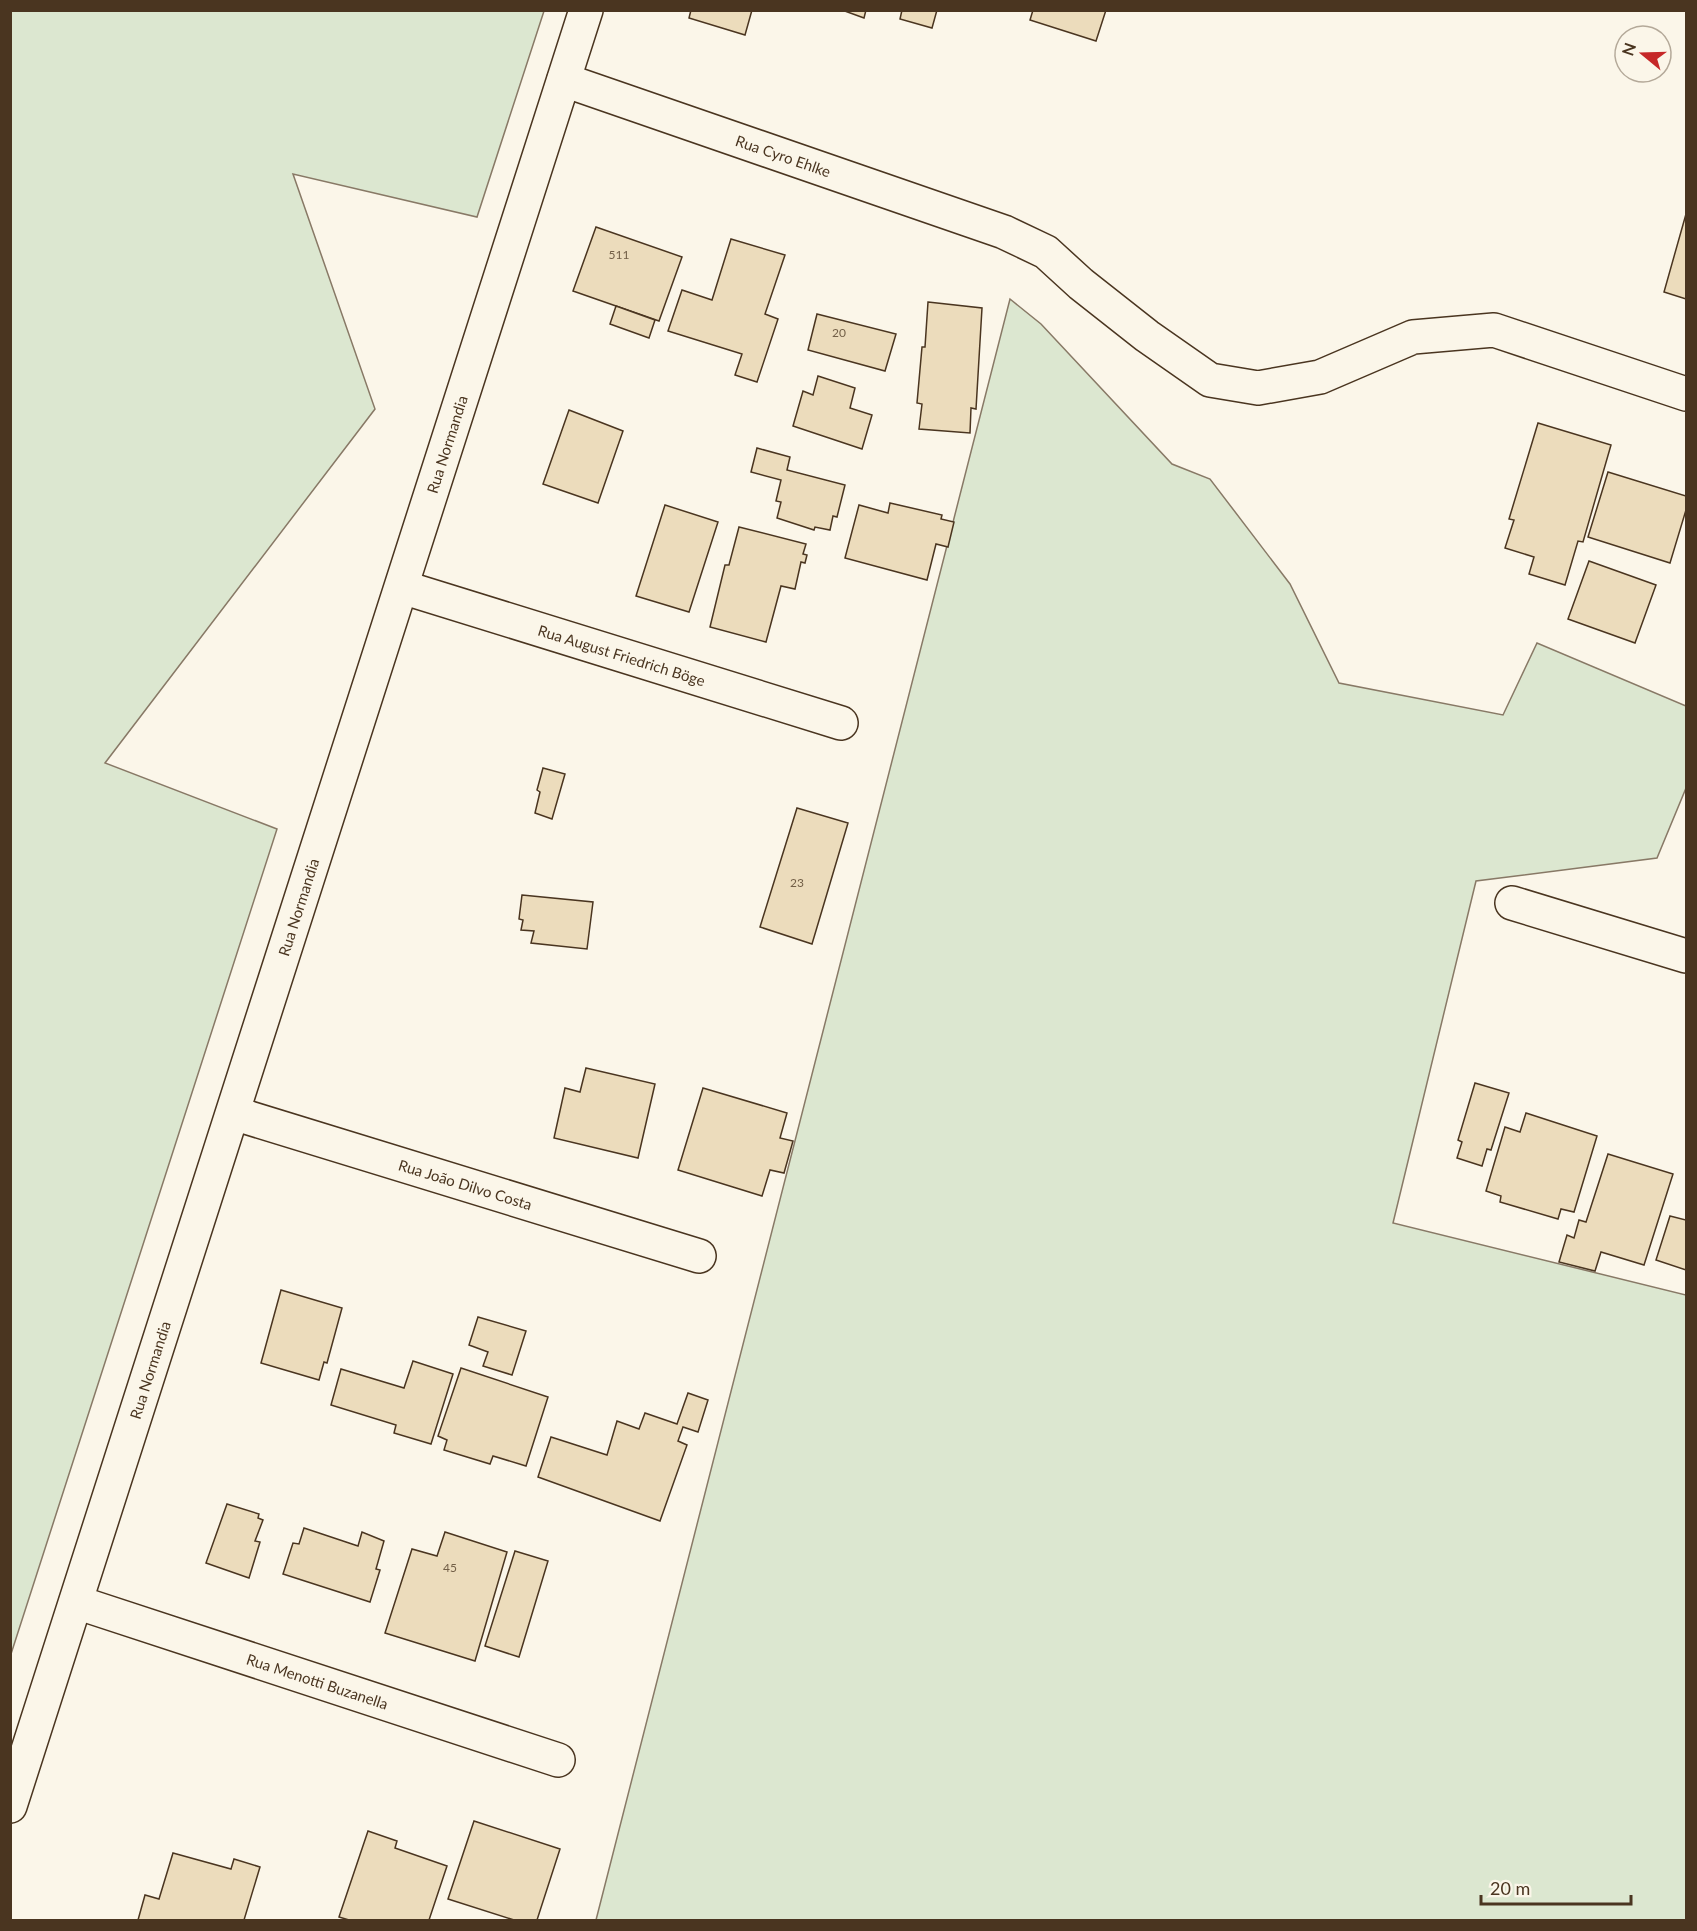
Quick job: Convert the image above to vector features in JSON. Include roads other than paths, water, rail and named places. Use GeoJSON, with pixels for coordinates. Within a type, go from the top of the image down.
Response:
{"type":"FeatureCollection","features":[{"type":"Feature","properties":{"kind":"street","name":"Rua Normandia"},"geometry":{"type":"LineString","coordinates":[[10,1806],[586,10]]}},
{"type":"Feature","properties":{"kind":"street","name":"Rua Cyro Ehlke"},"geometry":{"type":"LineString","coordinates":[[564,80],[1004,232],[1046,252],[1081,284],[1147,336],[1210,380],[1258,388],[1310,379],[1320,377],[1413,337],[1494,330],[1686,394]]}},
{"type":"Feature","properties":{"kind":"street","name":"Rua August Friedrich Böge"},"geometry":{"type":"LineString","coordinates":[[402,587],[841,723]]}},
{"type":"Feature","properties":{"kind":"street"},"geometry":{"type":"LineString","coordinates":[[1512,903],[1686,956]]}},
{"type":"Feature","properties":{"kind":"street","name":"Rua João Dilvo Costa"},"geometry":{"type":"LineString","coordinates":[[233,1113],[699,1256]]}},
{"type":"Feature","properties":{"kind":"street","name":"Rua Menotti Buzanella"},"geometry":{"type":"LineString","coordinates":[[76,1602],[558,1760]]}}]}
